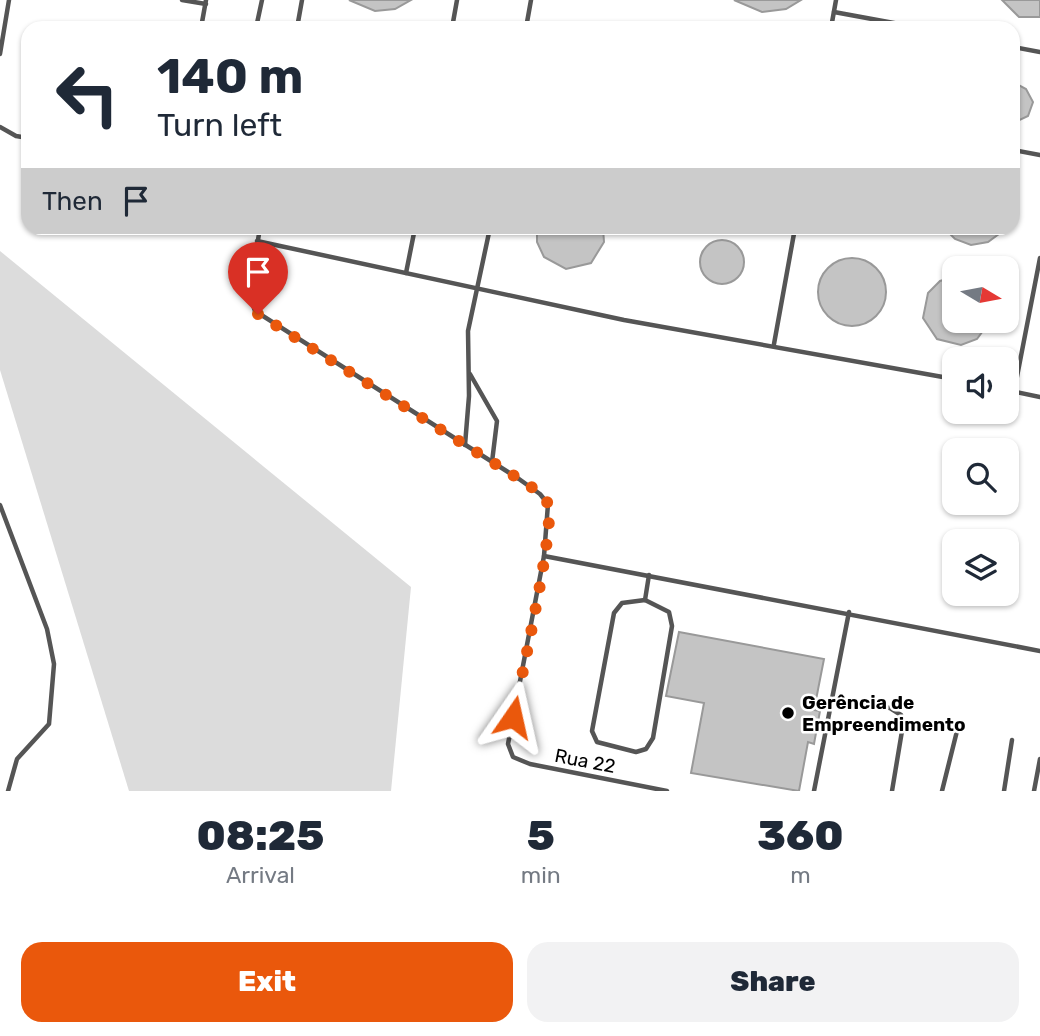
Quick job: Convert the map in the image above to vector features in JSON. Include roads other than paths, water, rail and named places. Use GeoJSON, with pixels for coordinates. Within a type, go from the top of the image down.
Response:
{"type":"FeatureCollection","features":[{"type":"Feature","properties":{"kind":"lane"},"geometry":{"type":"LineString","coordinates":[[0,54],[9,0]]}},
{"type":"Feature","properties":{"kind":"lane"},"geometry":{"type":"LineString","coordinates":[[182,0],[206,2],[202,21]]}},
{"type":"Feature","properties":{"kind":"lane"},"geometry":{"type":"LineString","coordinates":[[258,21],[262,0]]}},
{"type":"Feature","properties":{"kind":"lane"},"geometry":{"type":"LineString","coordinates":[[298,21],[302,0]]}},
{"type":"Feature","properties":{"kind":"lane"},"geometry":{"type":"LineString","coordinates":[[453,21],[457,0]]}},
{"type":"Feature","properties":{"kind":"lane"},"geometry":{"type":"LineString","coordinates":[[527,21],[531,0]]}},
{"type":"Feature","properties":{"kind":"lane"},"geometry":{"type":"LineString","coordinates":[[832,21],[836,0]]}},
{"type":"Feature","properties":{"kind":"lane"},"geometry":{"type":"LineString","coordinates":[[834,12],[883,21]]}},
{"type":"Feature","properties":{"kind":"lane"},"geometry":{"type":"LineString","coordinates":[[1020,48],[1040,52]]}},
{"type":"Feature","properties":{"kind":"lane"},"geometry":{"type":"LineString","coordinates":[[0,127],[21,137]]}},
{"type":"Feature","properties":{"kind":"lane"},"geometry":{"type":"LineString","coordinates":[[1020,151],[1040,155]]}},
{"type":"Feature","properties":{"kind":"lane"},"geometry":{"type":"LineString","coordinates":[[258,235],[250,293],[255,311],[492,462],[545,499],[550,512],[544,555],[1040,651]]}},
{"type":"Feature","properties":{"kind":"lane"},"geometry":{"type":"LineString","coordinates":[[406,273],[414,235]]}},
{"type":"Feature","properties":{"kind":"lane"},"geometry":{"type":"LineString","coordinates":[[465,445],[469,374],[468,331],[489,235]]}},
{"type":"Feature","properties":{"kind":"lane"},"geometry":{"type":"LineString","coordinates":[[774,344],[794,235]]}},
{"type":"Feature","properties":{"kind":"lane"},"geometry":{"type":"LineString","coordinates":[[257,241],[624,320],[774,344],[942,377]]}},
{"type":"Feature","properties":{"kind":"lane"},"geometry":{"type":"LineString","coordinates":[[1019,366],[1040,258]]}},
{"type":"Feature","properties":{"kind":"lane"},"geometry":{"type":"LineString","coordinates":[[469,374],[497,421],[492,462]]}},
{"type":"Feature","properties":{"kind":"lane"},"geometry":{"type":"LineString","coordinates":[[1019,393],[1040,397]]}},
{"type":"Feature","properties":{"kind":"lane"},"geometry":{"type":"LineString","coordinates":[[0,505],[47,629],[54,664],[49,724],[17,759],[8,791]]}},
{"type":"Feature","properties":{"kind":"lane","name":"Rua 22"},"geometry":{"type":"LineString","coordinates":[[544,555],[508,744],[513,757],[530,764],[667,791]]}},
{"type":"Feature","properties":{"kind":"lane"},"geometry":{"type":"LineString","coordinates":[[645,600],[649,575]]}},
{"type":"Feature","properties":{"kind":"lane"},"geometry":{"type":"LineString","coordinates":[[645,600],[667,611],[672,622],[653,738],[646,749],[635,752],[597,742],[592,731],[614,613],[622,603],[645,600]]}},
{"type":"Feature","properties":{"kind":"lane"},"geometry":{"type":"LineString","coordinates":[[814,791],[849,612]]}},
{"type":"Feature","properties":{"kind":"lane"},"geometry":{"type":"LineString","coordinates":[[833,698],[890,708],[901,715],[903,725],[892,791]]}},
{"type":"Feature","properties":{"kind":"lane"},"geometry":{"type":"LineString","coordinates":[[942,791],[957,731]]}},
{"type":"Feature","properties":{"kind":"lane"},"geometry":{"type":"LineString","coordinates":[[1004,791],[1012,740]]}},
{"type":"Feature","properties":{"kind":"lane"},"geometry":{"type":"LineString","coordinates":[[1034,791],[1040,759]]}},
{"type":"Feature","properties":{"kind":"place","name":"Gerência de Empreendimento"},"geometry":{"type":"Point","coordinates":[788,713]}}]}
